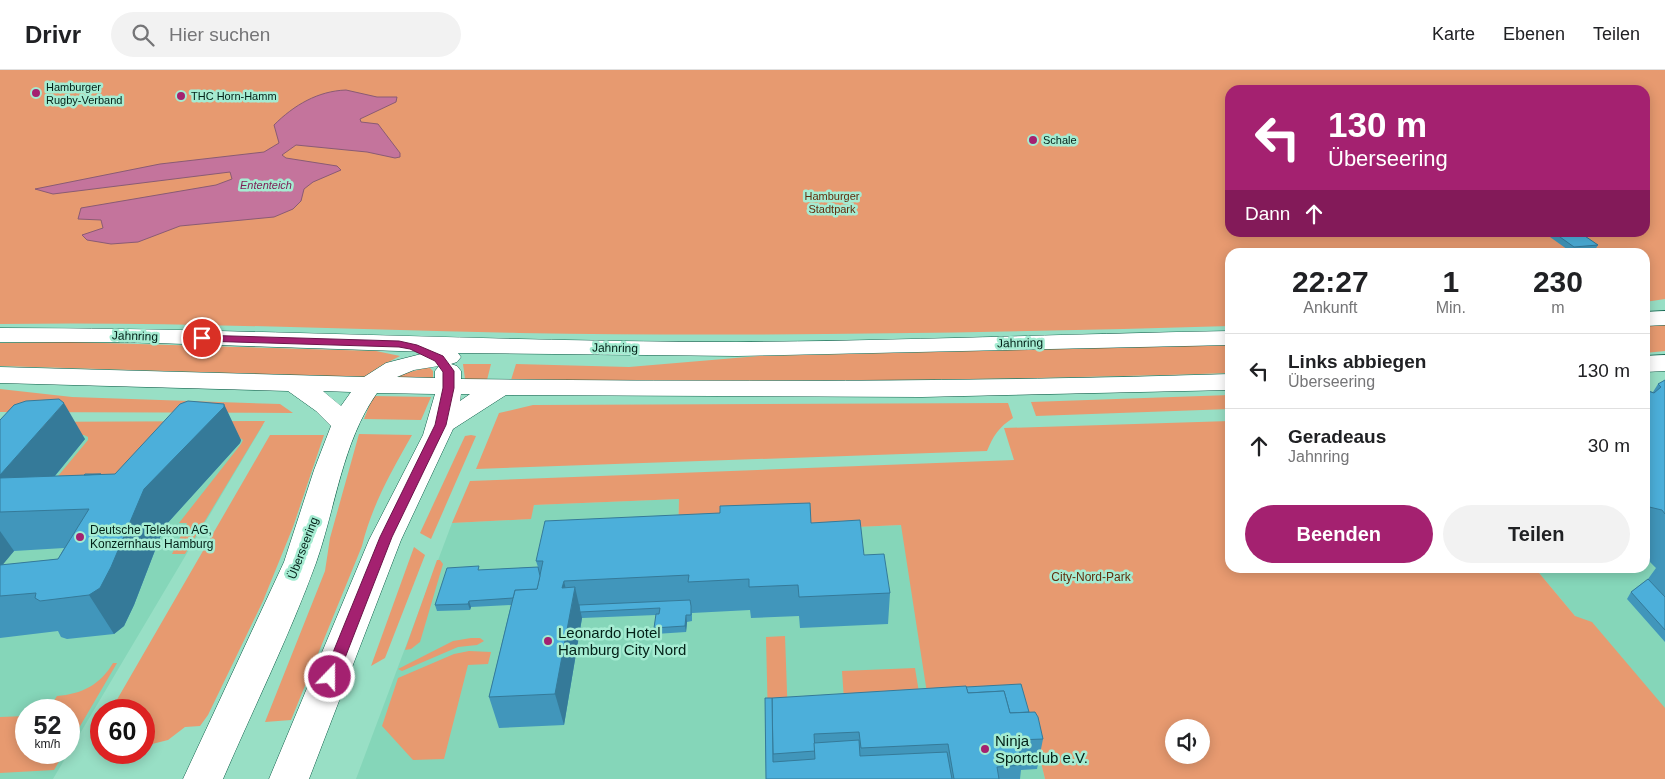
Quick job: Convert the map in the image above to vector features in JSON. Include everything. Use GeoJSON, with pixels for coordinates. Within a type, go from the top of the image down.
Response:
{"type":"FeatureCollection","features":[{"type":"Feature","properties":{"kind":"main road"},"geometry":{"type":"LineString","coordinates":[[1650,319],[1665,318]]}},
{"type":"Feature","properties":{"kind":"main road","name":"Jahnring"},"geometry":{"type":"LineString","coordinates":[[0,334],[123,335],[399,344],[737,349],[1225,338]]}},
{"type":"Feature","properties":{"kind":"main road"},"geometry":{"type":"LineString","coordinates":[[289,779],[386,537],[440,425],[449,388],[448,371],[439,358],[413,347],[399,344]]}},
{"type":"Feature","properties":{"kind":"main road","name":"Überseering"},"geometry":{"type":"LineString","coordinates":[[203,779],[299,563],[345,425],[368,386],[394,369],[439,358],[509,346]]}},
{"type":"Feature","properties":{"kind":"main road"},"geometry":{"type":"LineString","coordinates":[[1650,364],[1665,363]]}},
{"type":"Feature","properties":{"kind":"main road"},"geometry":{"type":"LineString","coordinates":[[0,375],[449,388],[752,391],[1120,386],[1225,382]]}},
{"type":"Feature","properties":{"kind":"main road"},"geometry":{"type":"LineString","coordinates":[[296,384],[325,405],[345,425]]}},
{"type":"Feature","properties":{"kind":"main road"},"geometry":{"type":"LineString","coordinates":[[440,425],[500,388]]}},
{"type":"Feature","properties":{"kind":"shaded area"},"geometry":{"type":"Polygon","coordinates":[[[1665,404],[1665,724],[1539,573],[1650,573],[1650,405],[1665,404]]]}},
{"type":"Feature","properties":{"kind":"shaded area"},"geometry":{"type":"Polygon","coordinates":[[[263,425],[100,699],[90,699],[90,717],[80,733],[80,699],[15,699],[15,764],[62,764],[53,779],[0,779],[0,435],[263,425]]]}},
{"type":"Feature","properties":{"kind":"shaded area"},"geometry":{"type":"Polygon","coordinates":[[[679,499],[678,535],[902,525],[1026,701],[1045,779],[356,779],[452,523],[530,519],[534,505],[679,499]]]}},
{"type":"Feature","properties":{"kind":"green space","name":"Hamburger Stadtpark"},"geometry":{"type":"Polygon","coordinates":[[[0,70],[1665,70],[1665,299],[1650,301],[1650,248],[1225,248],[1225,326],[1052,331],[697,335],[65,323],[0,324],[0,70]]]}},
{"type":"Feature","properties":{"kind":"green space"},"geometry":{"type":"Polygon","coordinates":[[[1665,324],[1665,351],[1650,352],[1650,326],[1665,324]]]}},
{"type":"Feature","properties":{"kind":"green space"},"geometry":{"type":"Polygon","coordinates":[[[70,342],[376,351],[400,356],[379,367],[366,377],[0,366],[0,343],[70,342]]]}},
{"type":"Feature","properties":{"kind":"green space"},"geometry":{"type":"Polygon","coordinates":[[[1225,345],[1225,373],[870,380],[511,380],[516,364],[629,367],[759,356],[1225,345]]]}},
{"type":"Feature","properties":{"kind":"green space"},"geometry":{"type":"Polygon","coordinates":[[[463,364],[491,364],[487,380],[465,379],[463,364]]]}},
{"type":"Feature","properties":{"kind":"green space"},"geometry":{"type":"Polygon","coordinates":[[[429,367],[433,371],[433,379],[396,378],[398,375],[429,367]]]}},
{"type":"Feature","properties":{"kind":"green space"},"geometry":{"type":"Polygon","coordinates":[[[0,389],[72,397],[280,404],[293,413],[0,412],[0,389]]]}},
{"type":"Feature","properties":{"kind":"green space"},"geometry":{"type":"Polygon","coordinates":[[[1225,395],[1225,409],[1036,416],[1031,402],[1225,395]]]}},
{"type":"Feature","properties":{"kind":"green space"},"geometry":{"type":"Polygon","coordinates":[[[373,396],[431,397],[421,420],[364,419],[373,396]]]}},
{"type":"Feature","properties":{"kind":"green space"},"geometry":{"type":"Polygon","coordinates":[[[1008,403],[1013,418],[997,432],[987,451],[476,469],[499,413],[533,405],[1008,403]]]}},
{"type":"Feature","properties":{"kind":"green space"},"geometry":{"type":"Polygon","coordinates":[[[265,421],[185,554],[172,554],[187,523],[179,523],[243,440],[240,438],[206,437],[158,484],[48,488],[88,440],[88,437],[84,435],[45,436],[0,422],[265,421]]]}},
{"type":"Feature","properties":{"kind":"green space","name":"City-Nord-Park"},"geometry":{"type":"Polygon","coordinates":[[[1225,421],[1225,573],[1539,573],[1575,616],[1592,622],[1665,708],[1665,779],[1045,779],[1026,701],[929,706],[901,525],[678,535],[679,499],[534,505],[531,519],[452,523],[470,481],[1014,460],[1004,428],[1225,421]]]}},
{"type":"Feature","properties":{"kind":"green space"},"geometry":{"type":"Polygon","coordinates":[[[359,434],[412,435],[371,517],[362,546],[291,720],[265,722],[325,571],[330,538],[359,434]]]}},
{"type":"Feature","properties":{"kind":"green space"},"geometry":{"type":"Polygon","coordinates":[[[270,435],[324,435],[293,527],[263,601],[208,715],[200,726],[185,727],[168,740],[155,743],[155,699],[117,699],[270,435]]]}},
{"type":"Feature","properties":{"kind":"green space"},"geometry":{"type":"Polygon","coordinates":[[[465,436],[476,436],[431,539],[420,533],[465,436]]]}},
{"type":"Feature","properties":{"kind":"green space"},"geometry":{"type":"Polygon","coordinates":[[[414,547],[425,555],[385,658],[371,666],[414,547]]]}},
{"type":"Feature","properties":{"kind":"green space"},"geometry":{"type":"Polygon","coordinates":[[[437,560],[440,560],[443,564],[420,642],[411,649],[405,650],[437,560]]]}},
{"type":"Feature","properties":{"kind":"green space"},"geometry":{"type":"Polygon","coordinates":[[[785,636],[788,720],[768,721],[766,637],[785,636]]]}},
{"type":"Feature","properties":{"kind":"green space"},"geometry":{"type":"Polygon","coordinates":[[[480,638],[484,641],[477,645],[458,647],[402,671],[398,669],[453,641],[480,638]]]}},
{"type":"Feature","properties":{"kind":"green space"},"geometry":{"type":"Polygon","coordinates":[[[469,651],[491,652],[488,664],[468,665],[444,759],[413,760],[382,726],[398,678],[454,654],[469,651]]]}},
{"type":"Feature","properties":{"kind":"green space"},"geometry":{"type":"Polygon","coordinates":[[[113,663],[117,663],[96,699],[90,699],[90,709],[80,726],[80,699],[55,699],[57,696],[74,693],[90,687],[108,671],[113,663]]]}},
{"type":"Feature","properties":{"kind":"green space"},"geometry":{"type":"Polygon","coordinates":[[[915,668],[922,711],[845,715],[842,671],[915,668]]]}},
{"type":"Feature","properties":{"kind":"green space"},"geometry":{"type":"Polygon","coordinates":[[[15,716],[15,764],[58,764],[54,770],[0,773],[0,717],[15,716]]]}},
{"type":"Feature","properties":{"kind":"water","name":"Ententeich"},"geometry":{"type":"Polygon","coordinates":[[[346,90],[377,97],[397,97],[396,102],[360,119],[361,122],[378,124],[400,153],[400,157],[395,158],[367,152],[296,145],[282,155],[286,158],[337,166],[341,170],[313,182],[304,189],[301,201],[293,209],[274,217],[180,226],[138,242],[111,244],[87,240],[82,235],[103,228],[101,220],[78,219],[81,208],[216,185],[232,179],[230,172],[53,194],[35,189],[160,164],[264,152],[279,143],[274,125],[290,111],[316,96],[346,90]]]}},
{"type":"Feature","properties":{"kind":"building"},"geometry":{"type":"Polygon","coordinates":[[[1560,237],[1586,237],[1598,245],[1574,247],[1560,237]]]}},
{"type":"Feature","properties":{"kind":"building"},"geometry":{"type":"Polygon","coordinates":[[[1665,380],[1665,514],[1662,510],[1650,507],[1650,392],[1654,393],[1661,387],[1658,384],[1665,380]]]}},
{"type":"Feature","properties":{"kind":"building"},"geometry":{"type":"Polygon","coordinates":[[[59,399],[64,403],[0,475],[0,420],[14,405],[26,401],[59,399]]]}},
{"type":"Feature","properties":{"kind":"building"},"geometry":{"type":"Polygon","coordinates":[[[188,401],[224,404],[224,407],[144,489],[111,567],[100,588],[89,595],[40,601],[35,598],[36,593],[0,596],[0,565],[58,559],[89,509],[0,512],[0,478],[115,474],[180,404],[188,401]]]}},
{"type":"Feature","properties":{"kind":"building"},"geometry":{"type":"Polygon","coordinates":[[[810,503],[811,523],[860,520],[864,555],[884,554],[890,593],[799,597],[798,585],[749,587],[749,579],[688,582],[689,575],[564,581],[562,588],[575,587],[555,694],[489,697],[515,590],[537,589],[543,561],[536,561],[545,521],[720,513],[720,506],[810,503]]]}},
{"type":"Feature","properties":{"kind":"building"},"geometry":{"type":"Polygon","coordinates":[[[479,566],[478,570],[538,567],[540,576],[537,589],[515,590],[513,598],[469,601],[468,604],[435,605],[447,568],[479,566]]]}},
{"type":"Feature","properties":{"kind":"building"},"geometry":{"type":"Polygon","coordinates":[[[1648,579],[1665,597],[1665,630],[1631,592],[1648,579]]]}},
{"type":"Feature","properties":{"kind":"building"},"geometry":{"type":"Polygon","coordinates":[[[690,600],[691,615],[686,615],[685,626],[654,628],[656,614],[659,614],[660,608],[580,612],[579,605],[690,600]]]}},
{"type":"Feature","properties":{"kind":"building"},"geometry":{"type":"Polygon","coordinates":[[[1021,684],[1029,712],[1010,713],[1004,691],[968,693],[966,687],[1021,684]]]}},
{"type":"Feature","properties":{"kind":"building"},"geometry":{"type":"Polygon","coordinates":[[[966,686],[968,693],[1004,691],[1010,713],[1035,712],[1038,717],[1043,739],[1017,740],[1022,765],[997,767],[999,779],[954,779],[948,744],[861,748],[859,732],[814,734],[815,751],[773,754],[772,698],[966,686]]]}},
{"type":"Feature","properties":{"kind":"building"},"geometry":{"type":"Polygon","coordinates":[[[765,698],[772,698],[773,762],[815,759],[814,743],[859,740],[860,756],[947,752],[952,779],[766,779],[765,698]]]}},
{"type":"Feature","properties":{"kind":"place","name":"Hamburger Rugby-Verband"},"geometry":{"type":"Point","coordinates":[36,93]}},
{"type":"Feature","properties":{"kind":"place","name":"THC Horn-Hamm"},"geometry":{"type":"Point","coordinates":[181,96]}},
{"type":"Feature","properties":{"kind":"place","name":"Schale"},"geometry":{"type":"Point","coordinates":[1033,140]}},
{"type":"Feature","properties":{"kind":"place","name":"Deutsche Telekom AG, Konzernhaus Hamburg"},"geometry":{"type":"Point","coordinates":[80,537]}},
{"type":"Feature","properties":{"kind":"place","name":"Leonardo Hotel Hamburg City Nord"},"geometry":{"type":"Point","coordinates":[548,641]}},
{"type":"Feature","properties":{"kind":"place","name":"Ninja Sportclub e.V."},"geometry":{"type":"Point","coordinates":[985,749]}},
{"type":"Feature","properties":{"kind":"route"},"geometry":{"type":"LineString","coordinates":[[202,338],[399,344],[413,347],[439,358],[448,371],[449,388],[440,425],[386,537],[330,677]]}}]}
